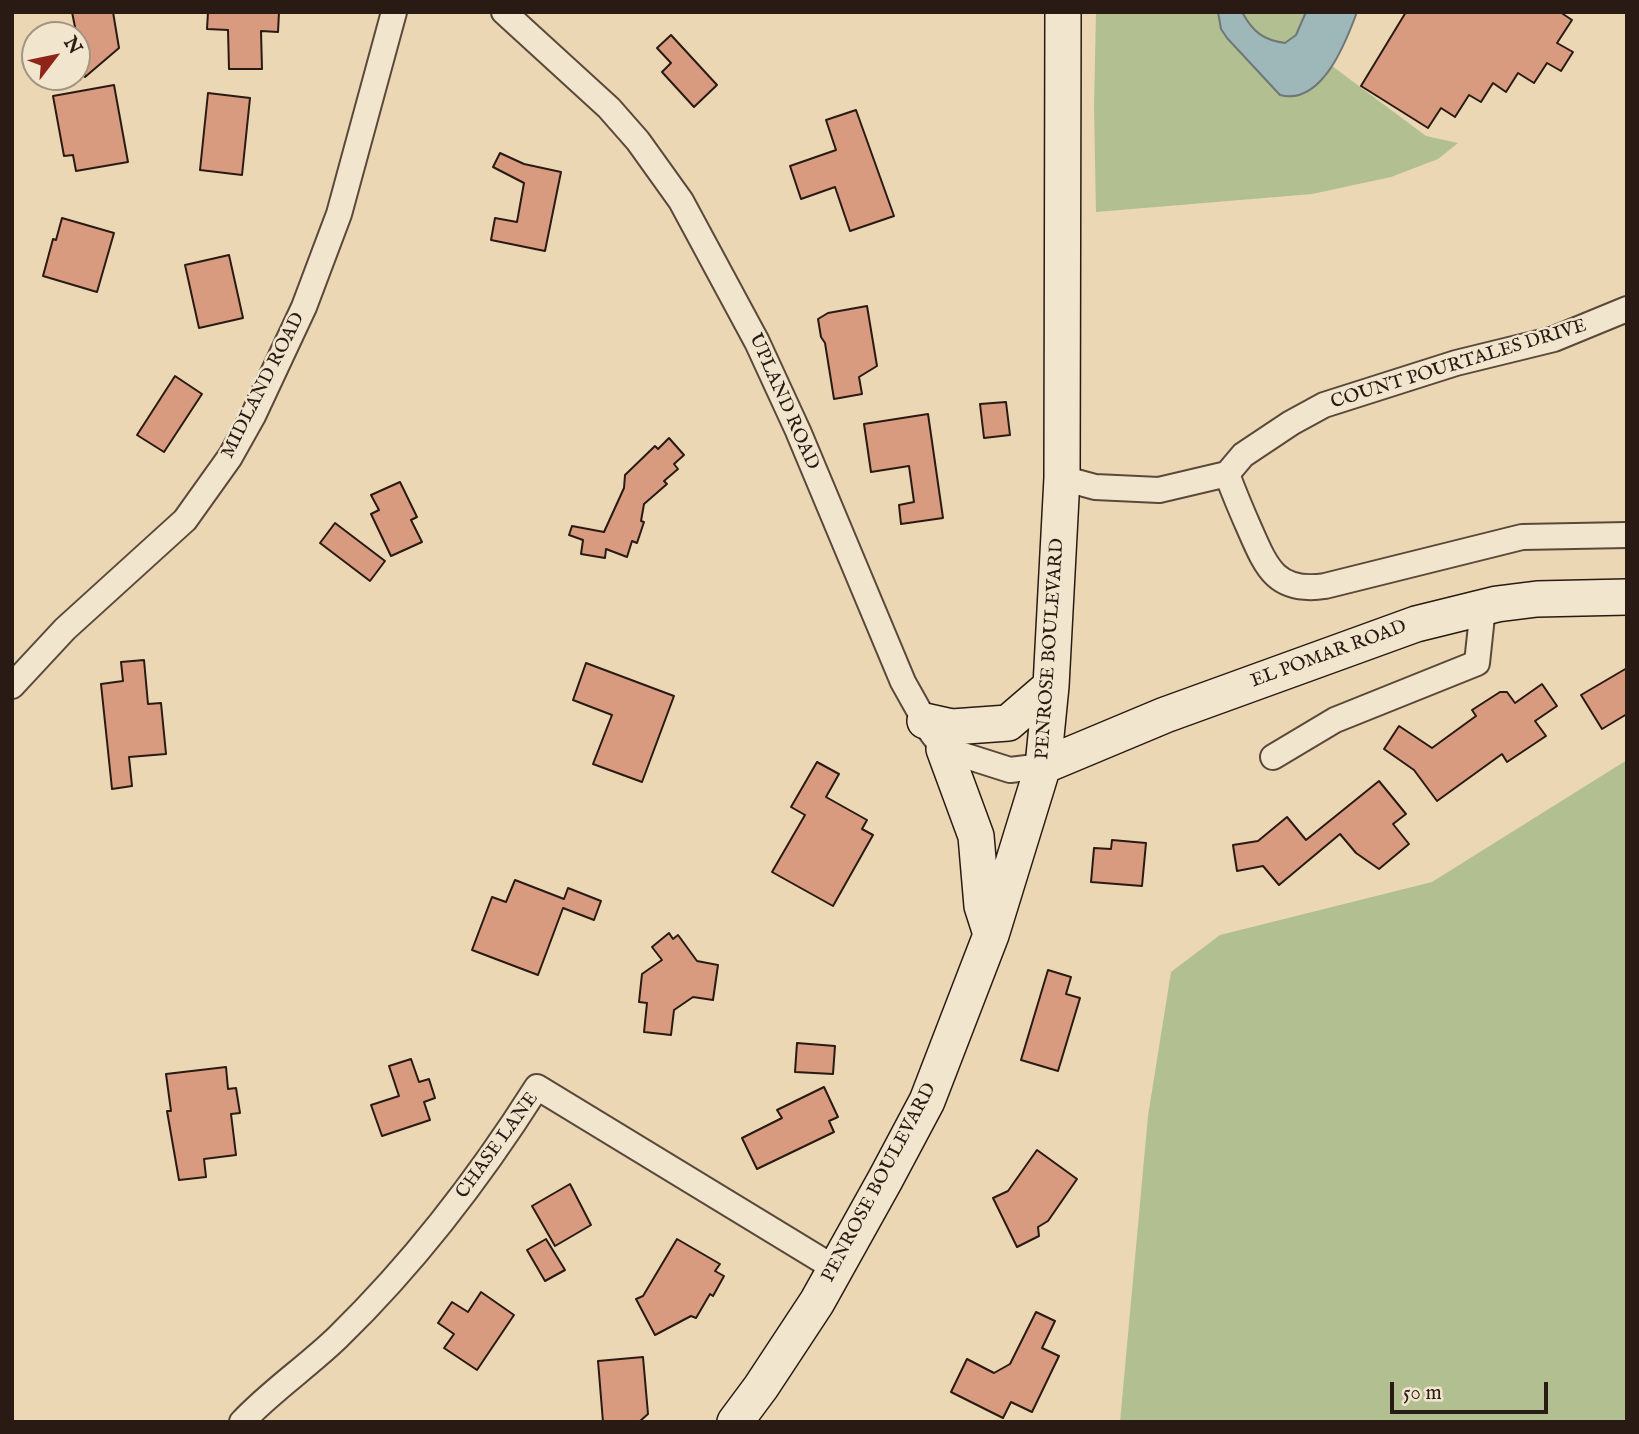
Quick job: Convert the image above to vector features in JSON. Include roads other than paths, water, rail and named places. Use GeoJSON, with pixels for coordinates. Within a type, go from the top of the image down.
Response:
{"type":"FeatureCollection","features":[{"type":"Feature","properties":{"kind":"street","name":"MIDLAND ROAD"},"geometry":{"type":"LineString","coordinates":[[12,686],[65,629],[185,520],[230,457],[253,416],[303,307],[334,226],[394,12]]}},
{"type":"Feature","properties":{"kind":"street","name":"UPLAND ROAD"},"geometry":{"type":"LineString","coordinates":[[504,12],[609,108],[638,141],[681,201],[757,342],[798,431],[903,682],[944,749]]}},
{"type":"Feature","properties":{"kind":"street","name":"PENROSE BOULEVARD"},"geometry":{"type":"LineString","coordinates":[[735,1422],[768,1377],[836,1269],[927,1101],[991,935],[1043,766],[1051,686],[1062,478],[1063,12]]}},
{"type":"Feature","properties":{"kind":"street","name":"COUNT POURTALES DRIVE"},"geometry":{"type":"LineString","coordinates":[[1227,474],[1243,455],[1324,405],[1455,363],[1554,340],[1627,309]]}},
{"type":"Feature","properties":{"kind":"street"},"geometry":{"type":"LineString","coordinates":[[1062,478],[1095,487],[1158,489],[1227,474],[1264,563],[1275,577],[1294,587],[1325,586],[1522,537],[1627,536]]}},
{"type":"Feature","properties":{"kind":"street","name":"EL POMAR ROAD"},"geometry":{"type":"LineString","coordinates":[[1043,766],[1165,715],[1416,624],[1483,607],[1537,599],[1627,597]]}},
{"type":"Feature","properties":{"kind":"street"},"geometry":{"type":"LineString","coordinates":[[1273,757],[1335,720],[1477,663],[1483,607]]}},
{"type":"Feature","properties":{"kind":"street"},"geometry":{"type":"LineString","coordinates":[[925,721],[952,727],[1008,723],[1051,686]]}},
{"type":"Feature","properties":{"kind":"street"},"geometry":{"type":"LineString","coordinates":[[944,749],[1010,770],[1043,766]]}},
{"type":"Feature","properties":{"kind":"street"},"geometry":{"type":"LineString","coordinates":[[944,749],[976,836],[982,906],[991,935]]}},
{"type":"Feature","properties":{"kind":"street","name":"CHASE LANE"},"geometry":{"type":"LineString","coordinates":[[242,1422],[339,1336],[375,1298],[470,1187],[537,1087],[836,1269]]}},
{"type":"Feature","properties":{"kind":"water"},"geometry":{"type":"Polygon","coordinates":[[[1218,12],[1242,12],[1259,34],[1285,43],[1296,35],[1306,12],[1357,12],[1330,69],[1308,91],[1295,96],[1280,95],[1227,38],[1221,29],[1218,12]]]}}]}
